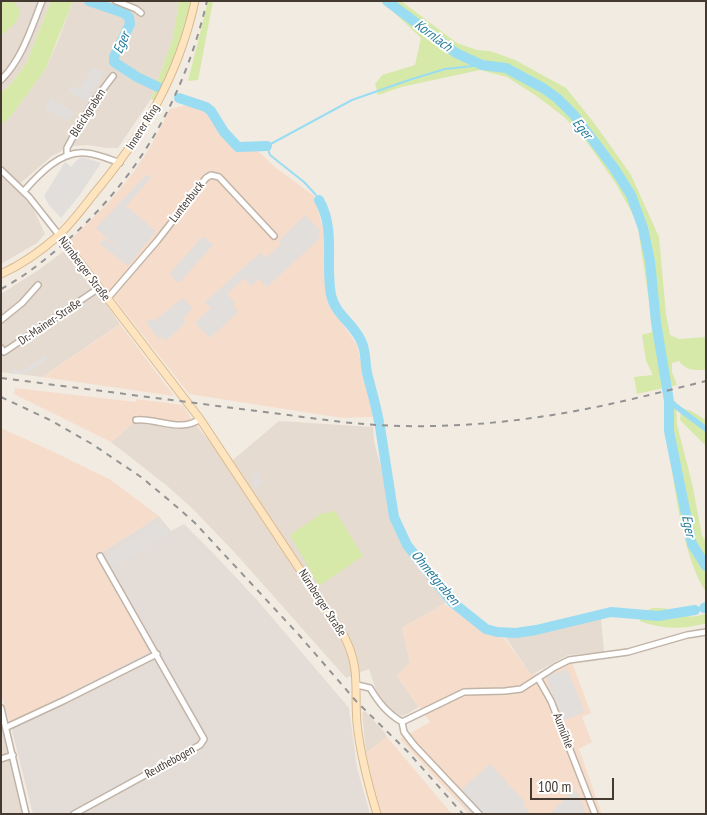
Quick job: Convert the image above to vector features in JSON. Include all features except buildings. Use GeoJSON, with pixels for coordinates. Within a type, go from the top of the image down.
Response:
{"type":"FeatureCollection","features":[{"type":"Feature","properties":{"kind":"main road","name":"Innerer Ring"},"geometry":{"type":"LineString","coordinates":[[1,274],[27,259],[59,235],[120,163],[160,100],[186,40],[195,1]]}},
{"type":"Feature","properties":{"kind":"main road","name":"Nürnberger Straße"},"geometry":{"type":"LineString","coordinates":[[59,235],[200,419],[344,636],[354,659],[359,742],[364,770],[376,814]]}},
{"type":"Feature","properties":{"kind":"street"},"geometry":{"type":"LineString","coordinates":[[1,79],[11,70],[18,59],[42,1]]}},
{"type":"Feature","properties":{"kind":"street"},"geometry":{"type":"LineString","coordinates":[[116,1],[141,13]]}},
{"type":"Feature","properties":{"kind":"street","name":"Bleichgraben"},"geometry":{"type":"LineString","coordinates":[[68,156],[66,148],[94,101],[113,76]]}},
{"type":"Feature","properties":{"kind":"street"},"geometry":{"type":"LineString","coordinates":[[24,191],[56,162],[75,153],[86,153],[120,163]]}},
{"type":"Feature","properties":{"kind":"street","name":"Nürnberger Straße"},"geometry":{"type":"LineString","coordinates":[[1,170],[24,191],[59,235]]}},
{"type":"Feature","properties":{"kind":"street","name":"Luntenbuck"},"geometry":{"type":"LineString","coordinates":[[107,299],[211,174],[219,177],[274,236]]}},
{"type":"Feature","properties":{"kind":"street"},"geometry":{"type":"LineString","coordinates":[[1,320],[22,303],[38,285]]}},
{"type":"Feature","properties":{"kind":"street","name":"Dr.-Mainer-Straße"},"geometry":{"type":"LineString","coordinates":[[1,348],[4,352],[99,288]]}},
{"type":"Feature","properties":{"kind":"street"},"geometry":{"type":"LineString","coordinates":[[136,420],[183,425],[194,423],[200,419]]}},
{"type":"Feature","properties":{"kind":"street","name":"Reuthebogen"},"geometry":{"type":"LineString","coordinates":[[74,814],[200,746],[204,739],[100,556]]}},
{"type":"Feature","properties":{"kind":"street"},"geometry":{"type":"LineString","coordinates":[[402,722],[464,692],[505,691],[521,688],[569,660],[628,652],[687,635],[706,632]]}},
{"type":"Feature","properties":{"kind":"street"},"geometry":{"type":"LineString","coordinates":[[7,727],[157,654]]}},
{"type":"Feature","properties":{"kind":"street","name":"Aumühle"},"geometry":{"type":"LineString","coordinates":[[538,678],[551,701],[595,814]]}},
{"type":"Feature","properties":{"kind":"street"},"geometry":{"type":"LineString","coordinates":[[357,685],[370,688],[385,710],[402,722],[404,732],[414,744],[479,814]]}},
{"type":"Feature","properties":{"kind":"street"},"geometry":{"type":"LineString","coordinates":[[1,708],[26,814]]}},
{"type":"Feature","properties":{"kind":"street"},"geometry":{"type":"LineString","coordinates":[[1,759],[13,755]]}},
{"type":"Feature","properties":{"kind":"shaded area"},"geometry":{"type":"Polygon","coordinates":[[[1,1],[51,1],[26,64],[10,85],[1,93],[1,1]]]}},
{"type":"Feature","properties":{"kind":"shaded area"},"geometry":{"type":"Polygon","coordinates":[[[73,1],[179,1],[173,38],[151,99],[118,148],[87,145],[72,146],[52,156],[15,188],[33,208],[45,234],[37,243],[1,264],[1,125],[10,117],[45,70],[73,1]]]}},
{"type":"Feature","properties":{"kind":"shaded area"},"geometry":{"type":"Polygon","coordinates":[[[93,67],[105,74],[88,99],[86,98],[84,101],[68,91],[72,85],[79,89],[93,67]]]}},
{"type":"Feature","properties":{"kind":"shaded area"},"geometry":{"type":"Polygon","coordinates":[[[51,98],[75,112],[69,121],[44,109],[51,98]]]}},
{"type":"Feature","properties":{"kind":"shaded area"},"geometry":{"type":"Polygon","coordinates":[[[191,104],[211,114],[239,151],[257,150],[275,167],[314,196],[325,236],[327,302],[357,345],[373,417],[342,418],[189,394],[69,241],[108,203],[133,173],[151,146],[170,109],[191,104]]]}},
{"type":"Feature","properties":{"kind":"shaded area"},"geometry":{"type":"Polygon","coordinates":[[[82,157],[101,163],[79,196],[61,218],[49,205],[44,196],[65,162],[71,167],[82,157]]]}},
{"type":"Feature","properties":{"kind":"shaded area"},"geometry":{"type":"Polygon","coordinates":[[[147,174],[151,178],[126,206],[156,231],[128,266],[100,244],[104,238],[121,251],[96,228],[147,174]]]}},
{"type":"Feature","properties":{"kind":"shaded area"},"geometry":{"type":"Polygon","coordinates":[[[305,215],[321,232],[318,235],[320,238],[267,287],[259,279],[251,286],[244,278],[227,294],[235,303],[234,307],[238,312],[210,338],[195,323],[211,308],[205,302],[260,253],[265,258],[282,244],[279,241],[305,215]]]}},
{"type":"Feature","properties":{"kind":"shaded area"},"geometry":{"type":"Polygon","coordinates":[[[203,236],[213,245],[179,283],[169,274],[203,236]]]}},
{"type":"Feature","properties":{"kind":"shaded area"},"geometry":{"type":"Polygon","coordinates":[[[64,251],[120,324],[42,377],[1,372],[1,294],[64,251]]]}},
{"type":"Feature","properties":{"kind":"shaded area"},"geometry":{"type":"Polygon","coordinates":[[[183,298],[193,309],[183,318],[186,322],[165,341],[162,337],[159,339],[146,322],[151,319],[154,321],[183,298]]]}},
{"type":"Feature","properties":{"kind":"shaded area"},"geometry":{"type":"Polygon","coordinates":[[[120,324],[174,396],[42,377],[109,332],[120,324]]]}},
{"type":"Feature","properties":{"kind":"shaded area"},"geometry":{"type":"Polygon","coordinates":[[[45,355],[48,359],[25,374],[11,374],[10,372],[16,368],[20,372],[45,355]]]}},
{"type":"Feature","properties":{"kind":"shaded area"},"geometry":{"type":"Polygon","coordinates":[[[15,388],[136,402],[136,399],[183,405],[192,420],[185,423],[135,415],[134,422],[111,442],[14,394],[15,388]]]}},
{"type":"Feature","properties":{"kind":"shaded area"},"geometry":{"type":"Polygon","coordinates":[[[279,421],[373,427],[374,442],[383,474],[388,511],[407,549],[447,601],[402,628],[410,663],[397,676],[419,707],[409,713],[402,716],[388,708],[376,690],[369,669],[346,678],[236,554],[193,509],[166,485],[111,442],[134,422],[177,428],[196,425],[228,464],[279,421]]]}},
{"type":"Feature","properties":{"kind":"shaded area"},"geometry":{"type":"Polygon","coordinates":[[[1,428],[111,480],[159,516],[98,555],[150,652],[10,723],[1,695],[1,428]]]}},
{"type":"Feature","properties":{"kind":"shaded area"},"geometry":{"type":"Polygon","coordinates":[[[257,471],[263,483],[256,488],[252,483],[254,481],[251,475],[257,471]]]}},
{"type":"Feature","properties":{"kind":"shaded area"},"geometry":{"type":"Polygon","coordinates":[[[159,516],[171,531],[184,524],[214,554],[258,601],[349,708],[357,768],[370,814],[33,814],[10,723],[149,652],[98,555],[159,516]]]}},
{"type":"Feature","properties":{"kind":"shaded area"},"geometry":{"type":"Polygon","coordinates":[[[158,522],[171,532],[112,568],[106,556],[158,522]]]}},
{"type":"Feature","properties":{"kind":"shaded area"},"geometry":{"type":"Polygon","coordinates":[[[444,604],[477,623],[488,633],[505,639],[531,675],[572,663],[591,713],[582,717],[592,742],[579,749],[602,814],[469,814],[400,739],[430,722],[397,676],[410,663],[402,628],[444,604]]]}},
{"type":"Feature","properties":{"kind":"shaded area"},"geometry":{"type":"Polygon","coordinates":[[[601,617],[604,652],[568,655],[531,675],[504,635],[535,632],[601,617]]]}},
{"type":"Feature","properties":{"kind":"shaded area"},"geometry":{"type":"Polygon","coordinates":[[[567,669],[585,712],[562,721],[546,676],[567,669]]]}},
{"type":"Feature","properties":{"kind":"shaded area"},"geometry":{"type":"Polygon","coordinates":[[[365,711],[387,737],[366,753],[362,713],[365,711]]]}},
{"type":"Feature","properties":{"kind":"shaded area"},"geometry":{"type":"Polygon","coordinates":[[[1,720],[5,734],[23,814],[1,814],[1,720]]]}},
{"type":"Feature","properties":{"kind":"shaded area"},"geometry":{"type":"Polygon","coordinates":[[[387,737],[452,814],[381,814],[366,753],[387,737]]]}},
{"type":"Feature","properties":{"kind":"shaded area"},"geometry":{"type":"Polygon","coordinates":[[[490,764],[525,802],[523,805],[531,814],[471,814],[455,795],[490,764]]]}},
{"type":"Feature","properties":{"kind":"shaded area"},"geometry":{"type":"Polygon","coordinates":[[[576,789],[586,814],[549,814],[572,793],[576,789]]]}},
{"type":"Feature","properties":{"kind":"green space"},"geometry":{"type":"Polygon","coordinates":[[[1,1],[13,1],[20,10],[17,21],[1,36],[1,1]]]}},
{"type":"Feature","properties":{"kind":"green space"},"geometry":{"type":"Polygon","coordinates":[[[51,1],[73,1],[45,70],[10,117],[1,125],[1,93],[10,85],[26,64],[51,1]]]}},
{"type":"Feature","properties":{"kind":"green space"},"geometry":{"type":"Polygon","coordinates":[[[179,1],[192,1],[184,32],[156,102],[151,99],[173,38],[179,1]]]}},
{"type":"Feature","properties":{"kind":"green space"},"geometry":{"type":"Polygon","coordinates":[[[208,1],[213,1],[198,80],[188,81],[208,1]]]}},
{"type":"Feature","properties":{"kind":"green space"},"geometry":{"type":"Polygon","coordinates":[[[382,1],[401,1],[457,43],[477,50],[490,51],[515,60],[566,88],[595,124],[631,175],[659,237],[666,314],[670,335],[679,339],[706,337],[706,370],[688,368],[679,361],[672,363],[672,372],[677,385],[637,394],[634,377],[653,375],[646,361],[642,335],[652,332],[649,301],[637,222],[616,184],[584,138],[564,117],[507,77],[480,70],[401,87],[378,95],[375,84],[382,75],[415,65],[421,38],[382,1]]]}},
{"type":"Feature","properties":{"kind":"green space"},"geometry":{"type":"Polygon","coordinates":[[[676,401],[677,425],[692,483],[702,536],[706,541],[706,592],[697,576],[684,534],[665,425],[668,417],[665,403],[676,401]]]}},
{"type":"Feature","properties":{"kind":"green space"},"geometry":{"type":"Polygon","coordinates":[[[681,408],[691,411],[706,420],[706,446],[680,420],[681,408]]]}},
{"type":"Feature","properties":{"kind":"green space"},"geometry":{"type":"Polygon","coordinates":[[[335,511],[363,556],[319,586],[290,535],[321,514],[335,511]]]}},
{"type":"Feature","properties":{"kind":"green space"},"geometry":{"type":"Polygon","coordinates":[[[653,608],[675,610],[692,617],[705,614],[706,609],[706,623],[690,627],[673,628],[656,626],[640,621],[640,613],[653,608]]]}},
{"type":"Feature","properties":{"kind":"waterway","name":"Eger"},"geometry":{"type":"LineString","coordinates":[[89,1],[124,13],[129,17],[130,24],[114,57],[114,62],[137,77],[158,87]]}},
{"type":"Feature","properties":{"kind":"waterway","name":"Eger"},"geometry":{"type":"LineString","coordinates":[[387,1],[456,53],[482,65],[506,68],[543,88],[557,98],[574,115],[614,168],[631,195],[643,228],[650,261],[656,322],[669,401],[669,431],[692,544],[706,566]]}},
{"type":"Feature","properties":{"kind":"waterway","name":"Eger"},"geometry":{"type":"LineString","coordinates":[[316,195],[304,182],[270,155],[267,146],[352,100],[445,69],[482,65]]}},
{"type":"Feature","properties":{"kind":"waterway","name":"Eger"},"geometry":{"type":"LineString","coordinates":[[179,98],[206,107],[211,111],[224,132],[238,147],[267,146]]}},
{"type":"Feature","properties":{"kind":"waterway","name":"Ohmetgraben"},"geometry":{"type":"LineString","coordinates":[[319,200],[324,211],[329,235],[329,283],[331,295],[333,302],[355,330],[362,343],[379,422]]}},
{"type":"Feature","properties":{"kind":"waterway"},"geometry":{"type":"LineString","coordinates":[[669,401],[706,429]]}},
{"type":"Feature","properties":{"kind":"waterway","name":"Ohmetgraben"},"geometry":{"type":"LineString","coordinates":[[380,427],[394,517],[407,545],[452,602],[486,629],[497,632],[516,633],[611,612],[658,616],[695,610]]}},
{"type":"Feature","properties":{"kind":"railway"},"geometry":{"type":"LineString","coordinates":[[1,289],[38,265],[71,237],[119,186],[139,159],[173,100],[198,35],[207,1]]}},
{"type":"Feature","properties":{"kind":"railway"},"geometry":{"type":"LineString","coordinates":[[1,378],[342,422],[396,426],[450,426],[531,418],[577,411],[706,381]]}},
{"type":"Feature","properties":{"kind":"railway"},"geometry":{"type":"LineString","coordinates":[[1,397],[52,421],[92,444],[141,477],[195,523],[299,635],[356,701],[408,752],[463,814]]}},
{"type":"Feature","properties":{"kind":"water label","name":"Kornlach"},"geometry":{"type":"Point","coordinates":[433,36]}}]}
